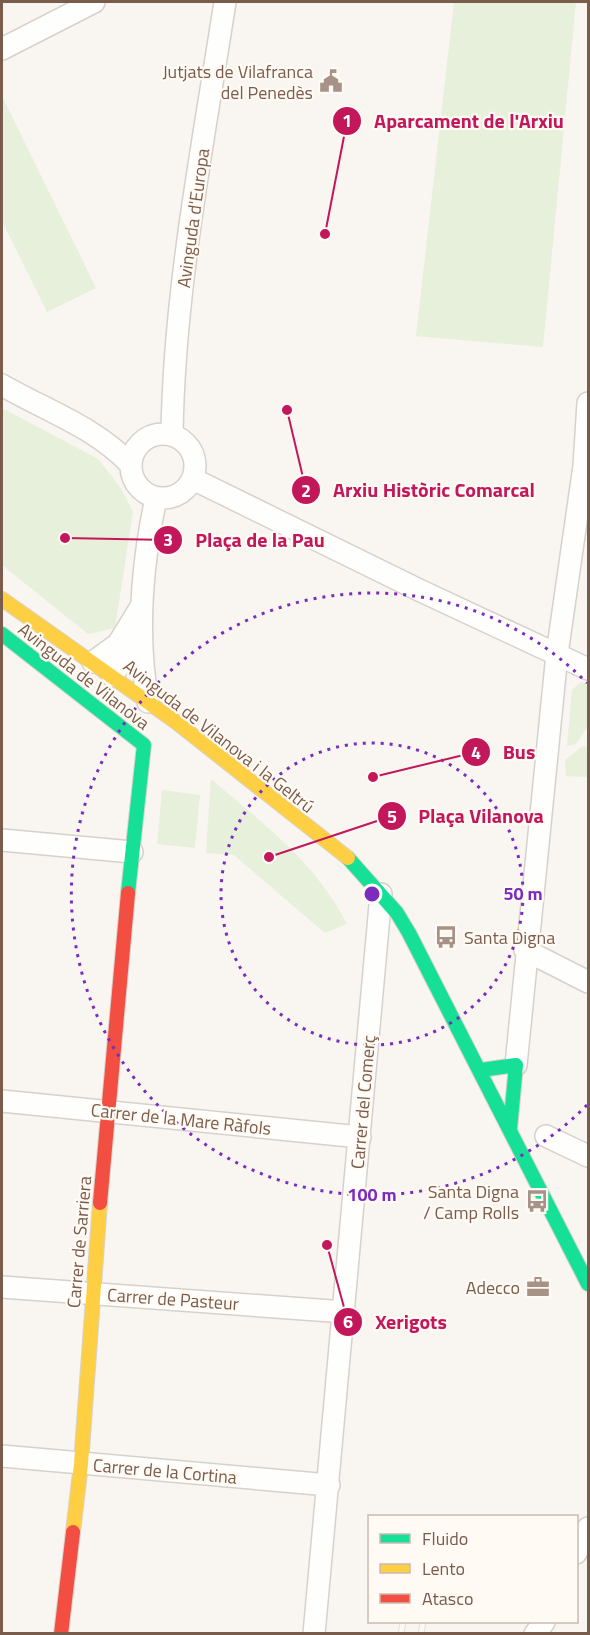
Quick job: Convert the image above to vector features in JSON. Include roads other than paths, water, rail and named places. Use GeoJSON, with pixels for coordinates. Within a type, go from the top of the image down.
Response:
{"type":"FeatureCollection","features":[{"type":"Feature","properties":{"kind":"street"},"geometry":{"type":"LineString","coordinates":[[2,49],[94,2]]}},
{"type":"Feature","properties":{"kind":"street","name":"Avinguda d'Europa"},"geometry":{"type":"LineString","coordinates":[[172,435],[172,388],[188,249],[225,2]]}},
{"type":"Feature","properties":{"kind":"street"},"geometry":{"type":"LineString","coordinates":[[2,385],[88,430],[116,448],[130,464]]}},
{"type":"Feature","properties":{"kind":"street"},"geometry":{"type":"LineString","coordinates":[[512,1135],[525,950],[557,654],[586,467],[588,403]]}},
{"type":"Feature","properties":{"kind":"street"},"geometry":{"type":"LineString","coordinates":[[158,434],[172,435],[191,450],[195,468],[193,479],[183,492],[170,498],[156,498],[138,488],[133,480],[130,464],[141,442],[158,434]]}},
{"type":"Feature","properties":{"kind":"street"},"geometry":{"type":"LineString","coordinates":[[193,479],[408,585],[588,669]]}},
{"type":"Feature","properties":{"kind":"street"},"geometry":{"type":"LineString","coordinates":[[148,702],[141,662],[142,633],[151,525],[156,498]]}},
{"type":"Feature","properties":{"kind":"street","name":"Avinguda de Vilanova i la Geltrú"},"geometry":{"type":"LineString","coordinates":[[2,587],[89,655],[112,676],[345,855],[381,894],[409,933],[481,1070],[588,1284]]}},
{"type":"Feature","properties":{"kind":"street","name":"Avinguda de Vilanova i la Geltrú"},"geometry":{"type":"LineString","coordinates":[[2,599],[89,655]]}},
{"type":"Feature","properties":{"kind":"street"},"geometry":{"type":"LineString","coordinates":[[89,655],[118,644],[144,602]]}},
{"type":"Feature","properties":{"kind":"street","name":"Avinguda de Vilanova i la Geltrú"},"geometry":{"type":"LineString","coordinates":[[59,621],[76,635],[89,655]]}},
{"type":"Feature","properties":{"kind":"street"},"geometry":{"type":"LineString","coordinates":[[112,676],[142,633]]}},
{"type":"Feature","properties":{"kind":"street","name":"Avinguda de Vilanova"},"geometry":{"type":"LineString","coordinates":[[2,634],[144,745],[132,852]]}},
{"type":"Feature","properties":{"kind":"street"},"geometry":{"type":"LineString","coordinates":[[2,840],[132,852]]}},
{"type":"Feature","properties":{"kind":"street","name":"Carrer de Sarriera"},"geometry":{"type":"LineString","coordinates":[[61,1634],[81,1464],[92,1293],[132,852]]}},
{"type":"Feature","properties":{"kind":"street","name":"Carrer del Comerç"},"geometry":{"type":"LineString","coordinates":[[314,1634],[345,1312],[381,894]]}},
{"type":"Feature","properties":{"kind":"street"},"geometry":{"type":"LineString","coordinates":[[525,950],[588,982]]}},
{"type":"Feature","properties":{"kind":"street"},"geometry":{"type":"LineString","coordinates":[[481,1070],[516,1065]]}},
{"type":"Feature","properties":{"kind":"street","name":"Carrer de la Mare Ràfols"},"geometry":{"type":"LineString","coordinates":[[2,1101],[360,1137]]}},
{"type":"Feature","properties":{"kind":"street"},"geometry":{"type":"LineString","coordinates":[[546,1136],[588,1156]]}},
{"type":"Feature","properties":{"kind":"street","name":"Carrer de Pasteur"},"geometry":{"type":"LineString","coordinates":[[2,1287],[345,1312]]}},
{"type":"Feature","properties":{"kind":"street","name":"Carrer de la Cortina"},"geometry":{"type":"LineString","coordinates":[[2,1456],[329,1485]]}},
{"type":"Feature","properties":{"kind":"street"},"geometry":{"type":"LineString","coordinates":[[578,1549],[588,1528]]}},
{"type":"Feature","properties":{"kind":"railway"},"geometry":{"type":"LineString","coordinates":[[401,1634],[403,1623]]}},
{"type":"Feature","properties":{"kind":"railway"},"geometry":{"type":"LineString","coordinates":[[421,1634],[423,1623]]}},
{"type":"Feature","properties":{"kind":"place","name":"Jutjats de Vilafranca del Penedès"},"geometry":{"type":"Point","coordinates":[331,81]}},
{"type":"Feature","properties":{"kind":"place","name":"Aparcament de l'Arxiu"},"geometry":{"type":"Point","coordinates":[325,234]}},
{"type":"Feature","properties":{"kind":"place","name":"Arxiu Històric Comarcal"},"geometry":{"type":"Point","coordinates":[287,410]}},
{"type":"Feature","properties":{"kind":"place","name":"Plaça de la Pau"},"geometry":{"type":"Point","coordinates":[65,538]}},
{"type":"Feature","properties":{"kind":"place","name":"Bus"},"geometry":{"type":"Point","coordinates":[373,777]}},
{"type":"Feature","properties":{"kind":"place","name":"Plaça Vilanova"},"geometry":{"type":"Point","coordinates":[269,857]}},
{"type":"Feature","properties":{"kind":"place","name":"Santa Digna"},"geometry":{"type":"Point","coordinates":[446,937]}},
{"type":"Feature","properties":{"kind":"place","name":"Santa Digna / Camp Rolls"},"geometry":{"type":"Point","coordinates":[537,1201]}},
{"type":"Feature","properties":{"kind":"place","name":"Xerigots"},"geometry":{"type":"Point","coordinates":[327,1245]}},
{"type":"Feature","properties":{"kind":"place","name":"Adecco"},"geometry":{"type":"Point","coordinates":[538,1287]}}]}
